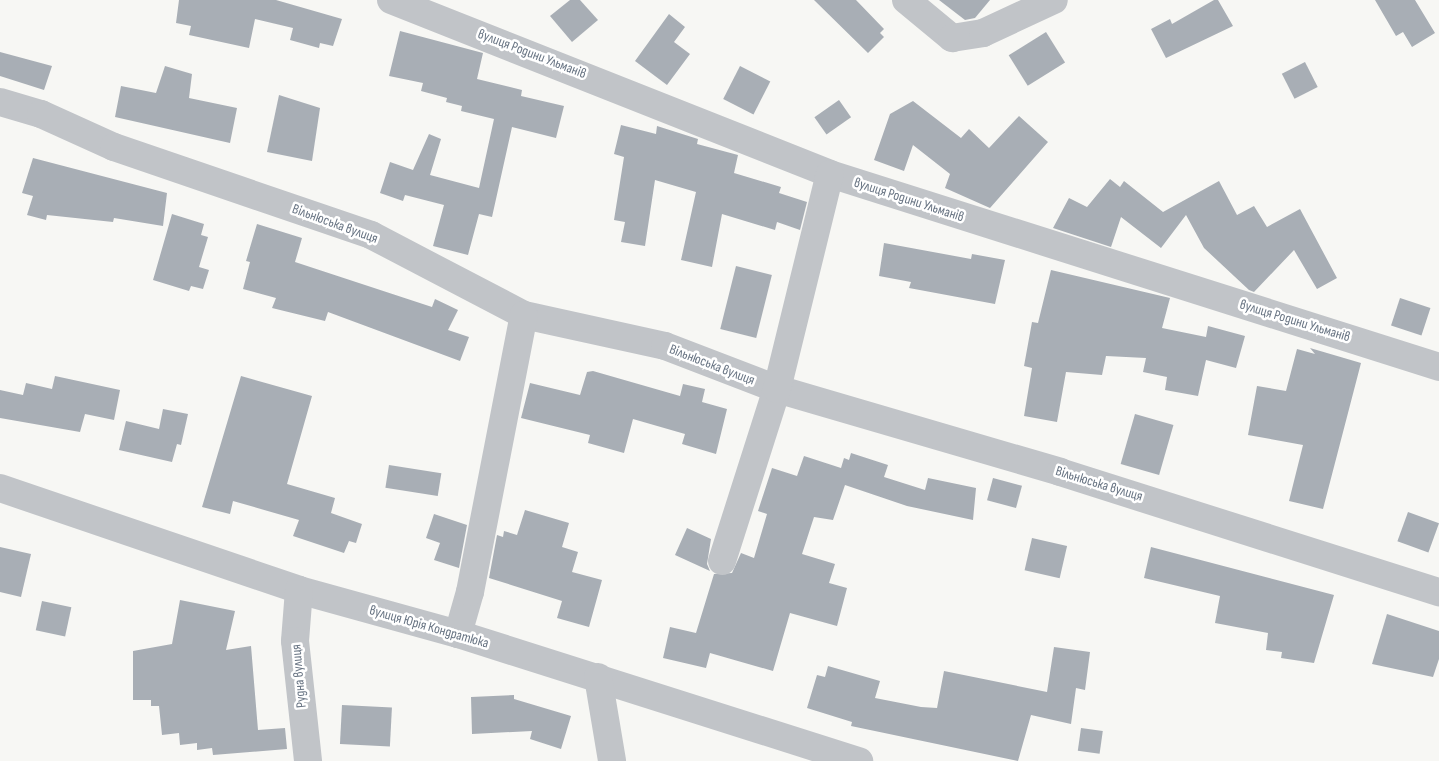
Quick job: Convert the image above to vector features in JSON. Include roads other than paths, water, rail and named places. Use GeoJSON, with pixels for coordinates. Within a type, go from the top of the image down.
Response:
{"type":"FeatureCollection","features":[{"type":"Feature","properties":{"kind":"street","name":"вулиця Родини Ульманів"},"geometry":{"type":"LineString","coordinates":[[391,0],[830,174],[1439,367]]}},
{"type":"Feature","properties":{"kind":"street"},"geometry":{"type":"LineString","coordinates":[[906,0],[952,38],[983,33],[1054,0]]}},
{"type":"Feature","properties":{"kind":"street","name":"Вільнюська вулиця"},"geometry":{"type":"LineString","coordinates":[[0,102],[41,114],[114,147],[371,235],[524,315],[665,346],[777,389],[1060,472],[1439,592]]}},
{"type":"Feature","properties":{"kind":"street"},"geometry":{"type":"LineString","coordinates":[[722,561],[777,389],[830,174]]}},
{"type":"Feature","properties":{"kind":"street"},"geometry":{"type":"LineString","coordinates":[[458,634],[470,592],[524,315]]}},
{"type":"Feature","properties":{"kind":"street","name":"вулиця Юрія Кондратюка"},"geometry":{"type":"LineString","coordinates":[[0,488],[299,590],[458,634],[860,761]]}},
{"type":"Feature","properties":{"kind":"street","name":"Рудна вулиця"},"geometry":{"type":"LineString","coordinates":[[299,590],[296,641],[308,761]]}},
{"type":"Feature","properties":{"kind":"street"},"geometry":{"type":"LineString","coordinates":[[598,677],[612,761]]}}]}
